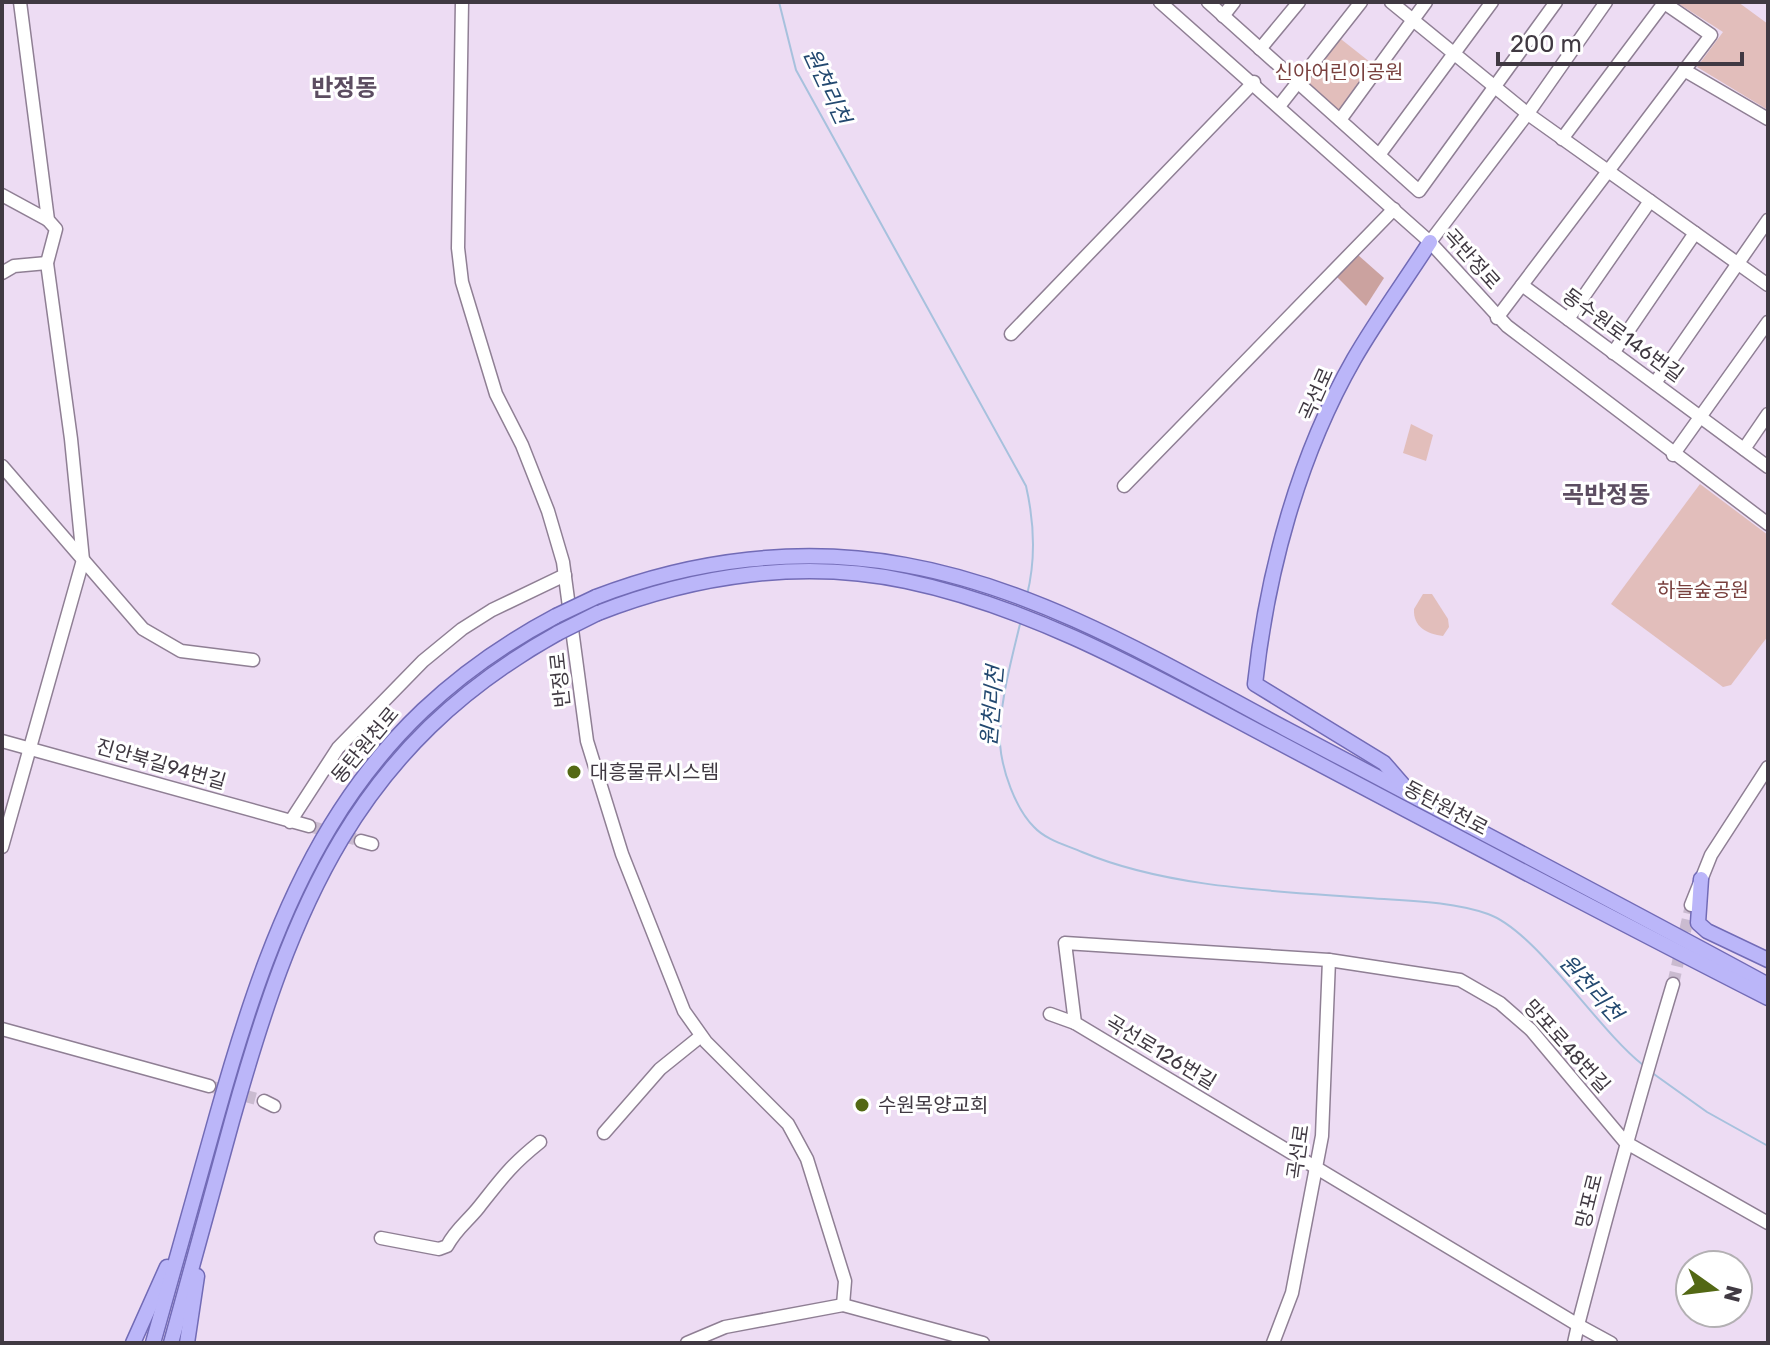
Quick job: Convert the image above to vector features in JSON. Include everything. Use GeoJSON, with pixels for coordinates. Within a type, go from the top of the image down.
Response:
{"type":"FeatureCollection","features":[{"type":"Feature","properties":{"kind":"main road","name":"곡선로"},"geometry":{"type":"LineString","coordinates":[[1408,792],[1384,763],[1255,684],[1264,610],[1280,541],[1304,470],[1353,361],[1430,242]]}},
{"type":"Feature","properties":{"kind":"main road","name":"동탄원천로"},"geometry":{"type":"LineString","coordinates":[[153,1343],[250,1003],[286,909],[320,841],[364,775],[416,715],[461,676],[520,635],[596,597],[666,574],[790,556],[866,559],[951,575],[1041,606],[1226,714],[1768,998]]}},
{"type":"Feature","properties":{"kind":"main road","name":"동탄원천로"},"geometry":{"type":"LineString","coordinates":[[171,1343],[281,961],[335,846],[367,797],[423,732],[492,673],[598,613],[662,591],[786,571],[862,574],[947,590],[1108,644],[1229,698],[1768,985]]}},
{"type":"Feature","properties":{"kind":"main road"},"geometry":{"type":"LineString","coordinates":[[1701,879],[1698,923],[1707,931],[1768,960]]}},
{"type":"Feature","properties":{"kind":"main road"},"geometry":{"type":"LineString","coordinates":[[1635,913],[1768,975]]}},
{"type":"Feature","properties":{"kind":"main road"},"geometry":{"type":"LineString","coordinates":[[1628,927],[1768,1007]]}},
{"type":"Feature","properties":{"kind":"main road"},"geometry":{"type":"LineString","coordinates":[[133,1343],[188,1219]]}},
{"type":"Feature","properties":{"kind":"main road"},"geometry":{"type":"LineString","coordinates":[[187,1343],[204,1223]]}},
{"type":"Feature","properties":{"kind":"street"},"geometry":{"type":"LineString","coordinates":[[20,2],[48,220]]}},
{"type":"Feature","properties":{"kind":"street","name":"반정로"},"geometry":{"type":"LineString","coordinates":[[462,2],[458,248],[462,282],[496,394],[522,445],[548,511],[565,575],[587,741],[600,786],[684,1011],[701,1036],[788,1124],[807,1159],[845,1281],[843,1305]]}},
{"type":"Feature","properties":{"kind":"street"},"geometry":{"type":"LineString","coordinates":[[1208,2],[1419,191],[1556,2]]}},
{"type":"Feature","properties":{"kind":"street"},"geometry":{"type":"LineString","coordinates":[[1223,16],[1234,2]]}},
{"type":"Feature","properties":{"kind":"street"},"geometry":{"type":"LineString","coordinates":[[1260,49],[1299,2]]}},
{"type":"Feature","properties":{"kind":"street"},"geometry":{"type":"LineString","coordinates":[[1280,105],[1361,2]]}},
{"type":"Feature","properties":{"kind":"street"},"geometry":{"type":"LineString","coordinates":[[1391,2],[1528,114],[1768,285]]}},
{"type":"Feature","properties":{"kind":"street"},"geometry":{"type":"LineString","coordinates":[[1340,120],[1426,2]]}},
{"type":"Feature","properties":{"kind":"street"},"geometry":{"type":"LineString","coordinates":[[1379,155],[1492,2]]}},
{"type":"Feature","properties":{"kind":"street","name":"곡선로"},"geometry":{"type":"LineString","coordinates":[[1430,242],[1528,114],[1606,2]]}},
{"type":"Feature","properties":{"kind":"street"},"geometry":{"type":"LineString","coordinates":[[1497,318],[1711,35],[1663,2],[1562,139]]}},
{"type":"Feature","properties":{"kind":"street","name":"곡반정로"},"geometry":{"type":"LineString","coordinates":[[1166,4],[1430,242],[1497,318],[1673,455],[1768,524]]}},
{"type":"Feature","properties":{"kind":"street"},"geometry":{"type":"LineString","coordinates":[[1684,70],[1768,119]]}},
{"type":"Feature","properties":{"kind":"street"},"geometry":{"type":"LineString","coordinates":[[1011,334],[1254,82]]}},
{"type":"Feature","properties":{"kind":"street"},"geometry":{"type":"LineString","coordinates":[[2,195],[48,220],[56,229],[47,263],[71,439],[83,560],[2,847]]}},
{"type":"Feature","properties":{"kind":"street"},"geometry":{"type":"LineString","coordinates":[[1568,319],[1650,201]]}},
{"type":"Feature","properties":{"kind":"street"},"geometry":{"type":"LineString","coordinates":[[1124,486],[1394,209]]}},
{"type":"Feature","properties":{"kind":"street"},"geometry":{"type":"LineString","coordinates":[[1655,383],[1768,220]]}},
{"type":"Feature","properties":{"kind":"street"},"geometry":{"type":"LineString","coordinates":[[1613,353],[1695,233]]}},
{"type":"Feature","properties":{"kind":"street"},"geometry":{"type":"LineString","coordinates":[[2,273],[14,266],[47,263]]}},
{"type":"Feature","properties":{"kind":"street","name":"동수원로146번길"},"geometry":{"type":"LineString","coordinates":[[1522,285],[1768,467]]}},
{"type":"Feature","properties":{"kind":"street"},"geometry":{"type":"LineString","coordinates":[[1673,455],[1768,322]]}},
{"type":"Feature","properties":{"kind":"street"},"geometry":{"type":"LineString","coordinates":[[1744,449],[1768,414]]}},
{"type":"Feature","properties":{"kind":"street"},"geometry":{"type":"LineString","coordinates":[[2,466],[143,629],[181,651],[253,660]]}},
{"type":"Feature","properties":{"kind":"street"},"geometry":{"type":"LineString","coordinates":[[290,822],[338,748],[423,661],[462,629],[492,610],[565,575]]}},
{"type":"Feature","properties":{"kind":"street","name":"진안북길94번길"},"geometry":{"type":"LineString","coordinates":[[2,741],[134,775],[309,826]]}},
{"type":"Feature","properties":{"kind":"street"},"geometry":{"type":"LineString","coordinates":[[1691,905],[1711,855],[1768,767]]}},
{"type":"Feature","properties":{"kind":"street","name":"곡선로126번길"},"geometry":{"type":"LineString","coordinates":[[1329,960],[1065,943],[1075,1023],[1611,1343]]}},
{"type":"Feature","properties":{"kind":"street","name":"곡선로"},"geometry":{"type":"LineString","coordinates":[[1273,1343],[1292,1293],[1318,1169],[1329,960]]}},
{"type":"Feature","properties":{"kind":"street","name":"망포로48번길"},"geometry":{"type":"LineString","coordinates":[[1329,960],[1460,980],[1500,1003],[1531,1030],[1625,1142]]}},
{"type":"Feature","properties":{"kind":"street","name":"망포로"},"geometry":{"type":"LineString","coordinates":[[1574,1343],[1640,1087],[1673,984]]}},
{"type":"Feature","properties":{"kind":"street"},"geometry":{"type":"LineString","coordinates":[[1050,1014],[1075,1023]]}},
{"type":"Feature","properties":{"kind":"street"},"geometry":{"type":"LineString","coordinates":[[2,1029],[209,1086]]}},
{"type":"Feature","properties":{"kind":"street"},"geometry":{"type":"LineString","coordinates":[[604,1133],[660,1069],[701,1036]]}},
{"type":"Feature","properties":{"kind":"street"},"geometry":{"type":"LineString","coordinates":[[381,1238],[439,1249],[447,1246],[456,1229],[478,1209],[506,1169],[540,1142]]}},
{"type":"Feature","properties":{"kind":"street"},"geometry":{"type":"LineString","coordinates":[[1625,1142],[1768,1223]]}},
{"type":"Feature","properties":{"kind":"street"},"geometry":{"type":"LineString","coordinates":[[687,1343],[725,1327],[843,1305],[983,1343]]}},
{"type":"Feature","properties":{"kind":"green space"},"geometry":{"type":"Polygon","coordinates":[[[1676,2],[1738,2],[1768,24],[1768,110],[1697,67],[1723,32],[1676,2]]]}},
{"type":"Feature","properties":{"kind":"green space","name":"신아어린이공원"},"geometry":{"type":"Polygon","coordinates":[[[1337,36],[1375,66],[1340,109],[1335,110],[1304,84],[1337,36]]]}},
{"type":"Feature","properties":{"kind":"green space"},"geometry":{"type":"Polygon","coordinates":[[[1411,424],[1433,435],[1426,461],[1403,453],[1411,424]]]}},
{"type":"Feature","properties":{"kind":"green space","name":"하늘숲공원"},"geometry":{"type":"Polygon","coordinates":[[[1700,484],[1768,535],[1768,636],[1731,685],[1723,687],[1611,604],[1700,484]]]}},
{"type":"Feature","properties":{"kind":"green space"},"geometry":{"type":"Polygon","coordinates":[[[1423,594],[1432,594],[1448,619],[1449,627],[1443,636],[1427,631],[1416,621],[1414,609],[1423,594]]]}},
{"type":"Feature","properties":{"kind":"shaded area"},"geometry":{"type":"Polygon","coordinates":[[[1358,255],[1384,278],[1366,306],[1337,277],[1358,255]]]}},
{"type":"Feature","properties":{"kind":"waterway","name":"원천리천"},"geometry":{"type":"LineString","coordinates":[[779,2],[796,70],[1026,486],[1033,540],[1027,595]]}},
{"type":"Feature","properties":{"kind":"waterway"},"geometry":{"type":"LineString","coordinates":[[1020,624],[1009,668],[1000,744],[1003,765],[1015,799],[1027,819],[1044,835],[1115,864],[1186,881],[1259,890],[1428,902],[1488,914],[1507,924],[1526,940],[1606,1029],[1643,1065]]}},
{"type":"Feature","properties":{"kind":"waterway","name":"원천리천"},"geometry":{"type":"LineString","coordinates":[[1651,1072],[1707,1112],[1768,1146]]}},
{"type":"Feature","properties":{"kind":"tunnel"},"geometry":{"type":"LineString","coordinates":[[309,826],[361,841]]}},
{"type":"Feature","properties":{"kind":"tunnel"},"geometry":{"type":"LineString","coordinates":[[1673,984],[1691,905]]}},
{"type":"Feature","properties":{"kind":"tunnel"},"geometry":{"type":"LineString","coordinates":[[209,1086],[264,1101]]}},
{"type":"Feature","properties":{"kind":"place","name":"대흥물류시스템"},"geometry":{"type":"Point","coordinates":[574,772]}},
{"type":"Feature","properties":{"kind":"place","name":"수원목양교회"},"geometry":{"type":"Point","coordinates":[862,1105]}},
{"type":"Feature","properties":{"kind":"district","name":"반정동"},"geometry":{"type":"Point","coordinates":[344,88]}},
{"type":"Feature","properties":{"kind":"district","name":"곡반정동"},"geometry":{"type":"Point","coordinates":[1606,495]}}]}
